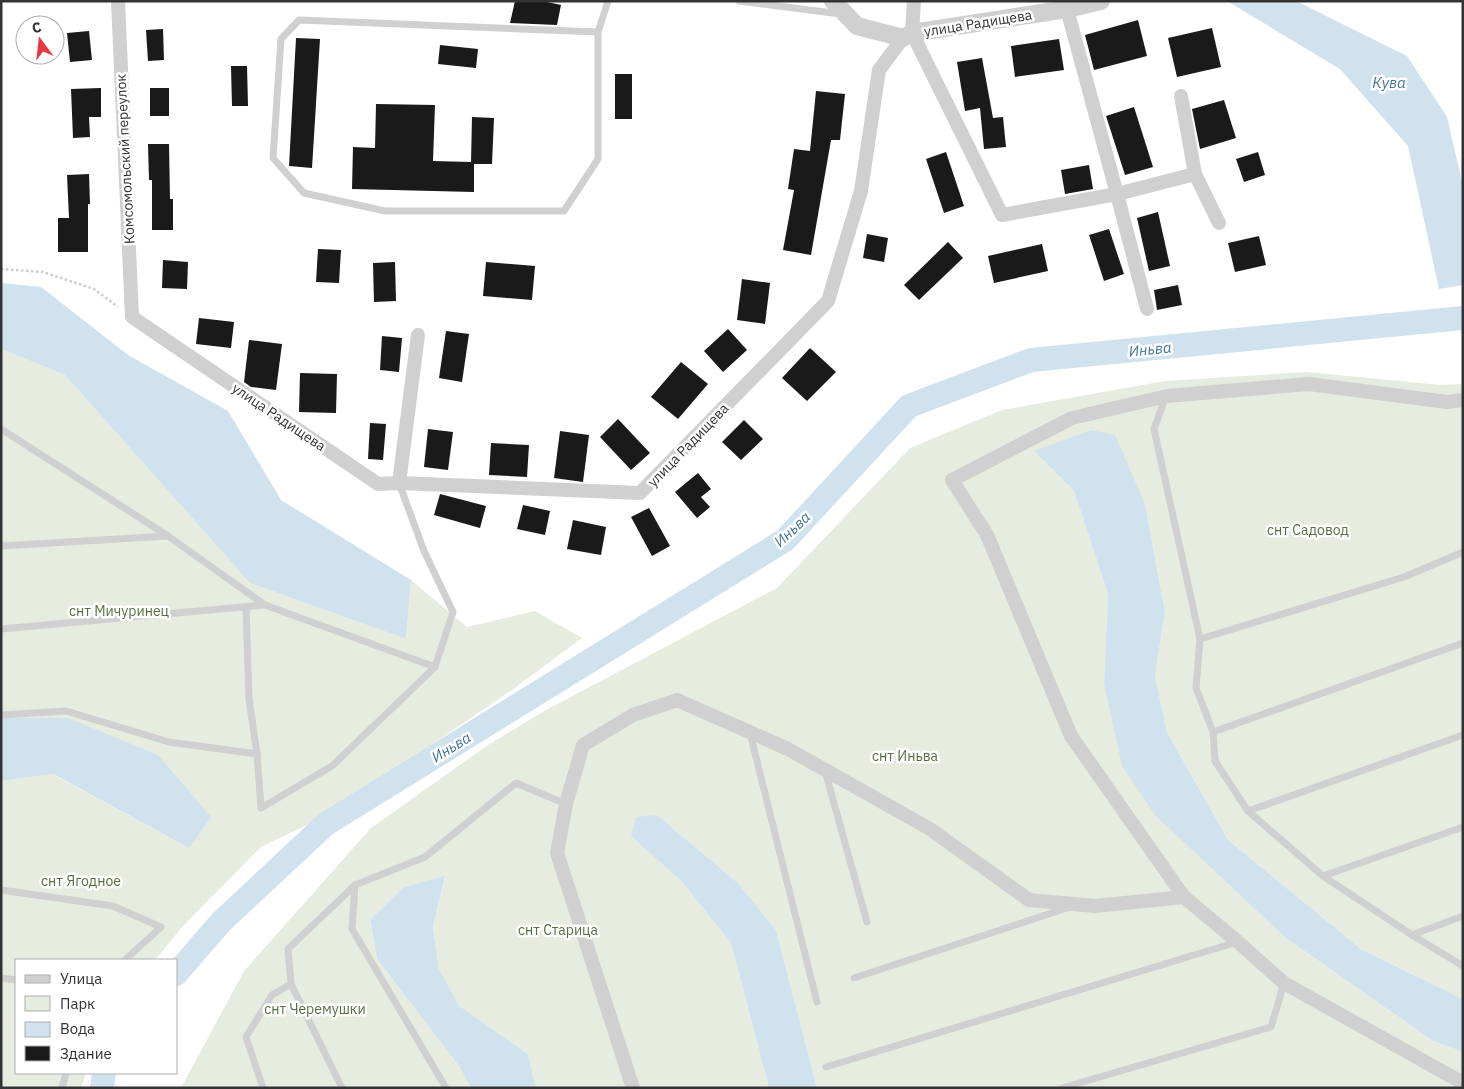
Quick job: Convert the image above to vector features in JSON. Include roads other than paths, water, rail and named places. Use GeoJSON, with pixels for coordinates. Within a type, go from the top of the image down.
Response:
{"type":"FeatureCollection","features":[{"type":"Feature","properties":{"kind":"street","name":"Комсомольский переулок"},"geometry":{"type":"LineString","coordinates":[[118,1],[132,317]]}},
{"type":"Feature","properties":{"kind":"street"},"geometry":{"type":"LineString","coordinates":[[833,1],[857,26],[908,35]]}},
{"type":"Feature","properties":{"kind":"street"},"geometry":{"type":"LineString","coordinates":[[914,1],[908,35],[1002,216],[1117,194],[1195,174]]}},
{"type":"Feature","properties":{"kind":"street","name":"улица Радищева"},"geometry":{"type":"LineString","coordinates":[[132,317],[378,484],[399,483],[640,493],[828,301],[861,191],[879,70],[908,35],[1067,9],[1101,1]]}},
{"type":"Feature","properties":{"kind":"street"},"geometry":{"type":"LineString","coordinates":[[1067,9],[1147,309]]}},
{"type":"Feature","properties":{"kind":"street"},"geometry":{"type":"LineString","coordinates":[[1181,96],[1195,174],[1219,223]]}},
{"type":"Feature","properties":{"kind":"street"},"geometry":{"type":"LineString","coordinates":[[399,483],[418,335]]}},
{"type":"Feature","properties":{"kind":"street"},"geometry":{"type":"LineString","coordinates":[[1463,400],[1447,402],[1309,384],[1167,396],[1072,418],[952,480],[988,535],[1071,736],[1184,897],[1284,983],[1463,1083]]}},
{"type":"Feature","properties":{"kind":"street"},"geometry":{"type":"LineString","coordinates":[[633,1088],[557,853],[566,804],[583,745],[633,715],[677,700],[788,750],[930,829],[1029,900],[1095,906],[1184,897]]}},
{"type":"Feature","properties":{"kind":"lane"},"geometry":{"type":"LineString","coordinates":[[598,32],[299,20],[281,39],[273,158],[304,194],[384,211],[564,210],[598,159],[598,32],[608,1]]}},
{"type":"Feature","properties":{"kind":"lane"},"geometry":{"type":"LineString","coordinates":[[739,1],[846,15]]}},
{"type":"Feature","properties":{"kind":"lane"},"geometry":{"type":"LineString","coordinates":[[1167,396],[1154,429],[1200,639],[1196,688],[1213,732],[1215,761],[1248,811],[1323,876],[1412,935],[1463,966]]}},
{"type":"Feature","properties":{"kind":"lane"},"geometry":{"type":"LineString","coordinates":[[1,429],[168,536],[265,605],[436,667]]}},
{"type":"Feature","properties":{"kind":"lane"},"geometry":{"type":"LineString","coordinates":[[246,607],[249,699],[257,754],[261,808],[332,766],[436,667],[453,612],[424,551],[399,483]]}},
{"type":"Feature","properties":{"kind":"lane"},"geometry":{"type":"LineString","coordinates":[[1,546],[168,536]]}},
{"type":"Feature","properties":{"kind":"lane"},"geometry":{"type":"LineString","coordinates":[[1200,639],[1404,577],[1463,552]]}},
{"type":"Feature","properties":{"kind":"lane"},"geometry":{"type":"LineString","coordinates":[[1,629],[265,605]]}},
{"type":"Feature","properties":{"kind":"lane"},"geometry":{"type":"LineString","coordinates":[[1213,732],[1463,642]]}},
{"type":"Feature","properties":{"kind":"lane"},"geometry":{"type":"LineString","coordinates":[[1,715],[66,711],[169,742],[257,754]]}},
{"type":"Feature","properties":{"kind":"lane"},"geometry":{"type":"LineString","coordinates":[[750,733],[817,1002]]}},
{"type":"Feature","properties":{"kind":"lane"},"geometry":{"type":"LineString","coordinates":[[1248,811],[1463,735]]}},
{"type":"Feature","properties":{"kind":"lane"},"geometry":{"type":"LineString","coordinates":[[824,770],[867,922]]}},
{"type":"Feature","properties":{"kind":"lane"},"geometry":{"type":"LineString","coordinates":[[342,1088],[291,984],[288,948],[356,885],[425,857],[516,783],[566,804]]}},
{"type":"Feature","properties":{"kind":"lane"},"geometry":{"type":"LineString","coordinates":[[1323,876],[1463,827]]}},
{"type":"Feature","properties":{"kind":"lane"},"geometry":{"type":"LineString","coordinates":[[356,885],[352,929],[446,1088]]}},
{"type":"Feature","properties":{"kind":"lane"},"geometry":{"type":"LineString","coordinates":[[1,890],[113,906],[160,927],[126,959]]}},
{"type":"Feature","properties":{"kind":"lane"},"geometry":{"type":"LineString","coordinates":[[854,978],[1078,905]]}},
{"type":"Feature","properties":{"kind":"lane"},"geometry":{"type":"LineString","coordinates":[[1412,935],[1463,916]]}},
{"type":"Feature","properties":{"kind":"lane"},"geometry":{"type":"LineString","coordinates":[[826,1067],[1238,942]]}},
{"type":"Feature","properties":{"kind":"lane"},"geometry":{"type":"LineString","coordinates":[[1,978],[15,980]]}},
{"type":"Feature","properties":{"kind":"lane"},"geometry":{"type":"LineString","coordinates":[[1062,1088],[1270,1026],[1284,983]]}},
{"type":"Feature","properties":{"kind":"lane"},"geometry":{"type":"LineString","coordinates":[[263,1088],[246,1037],[272,995],[291,984]]}},
{"type":"Feature","properties":{"kind":"lane"},"geometry":{"type":"LineString","coordinates":[[62,1088],[66,1074]]}},
{"type":"Feature","properties":{"kind":"water","name":"Кува"},"geometry":{"type":"Polygon","coordinates":[[[1227,1],[1296,1],[1407,56],[1447,117],[1463,186],[1463,285],[1439,289],[1408,146],[1340,69],[1227,1]]]}},
{"type":"Feature","properties":{"kind":"water"},"geometry":{"type":"Polygon","coordinates":[[[1,283],[41,287],[128,355],[228,411],[281,500],[411,580],[406,639],[250,583],[65,375],[1,349],[1,283]]]}},
{"type":"Feature","properties":{"kind":"water"},"geometry":{"type":"Polygon","coordinates":[[[1091,430],[1115,435],[1145,504],[1165,612],[1155,676],[1167,732],[1228,840],[1361,949],[1463,999],[1463,1052],[1433,1041],[1286,938],[1155,815],[1122,766],[1104,683],[1108,594],[1074,491],[1034,451],[1091,430]]]}},
{"type":"Feature","properties":{"kind":"water"},"geometry":{"type":"Polygon","coordinates":[[[1,718],[68,718],[158,755],[211,817],[189,848],[53,774],[1,781],[1,718]]]}},
{"type":"Feature","properties":{"kind":"water"},"geometry":{"type":"Polygon","coordinates":[[[657,815],[738,883],[776,930],[817,1088],[769,1088],[731,943],[683,883],[631,836],[636,817],[657,815]]]}},
{"type":"Feature","properties":{"kind":"water"},"geometry":{"type":"Polygon","coordinates":[[[445,876],[433,927],[439,969],[459,1006],[528,1054],[536,1088],[471,1088],[459,1066],[377,959],[370,920],[404,887],[445,876]]]}},
{"type":"Feature","properties":{"kind":"waterway","name":"Иньва"},"geometry":{"type":"LineString","coordinates":[[178,972],[221,922],[326,824],[785,540],[909,406],[1031,360],[1463,318]]}},
{"type":"Feature","properties":{"kind":"waterway","name":"Иньва"},"geometry":{"type":"LineString","coordinates":[[102,1088],[104,1074]]}},
{"type":"Feature","properties":{"kind":"park label","name":"снт Садовод"},"geometry":{"type":"Point","coordinates":[1308,530]}},
{"type":"Feature","properties":{"kind":"park label","name":"снт Мичуринец"},"geometry":{"type":"Point","coordinates":[119,611]}},
{"type":"Feature","properties":{"kind":"park label","name":"снт Иньва"},"geometry":{"type":"Point","coordinates":[905,756]}},
{"type":"Feature","properties":{"kind":"park label","name":"снт Ягодное"},"geometry":{"type":"Point","coordinates":[81,881]}},
{"type":"Feature","properties":{"kind":"park label","name":"снт Старица"},"geometry":{"type":"Point","coordinates":[558,930]}},
{"type":"Feature","properties":{"kind":"park label","name":"снт Черемушки"},"geometry":{"type":"Point","coordinates":[315,1009]}}]}
